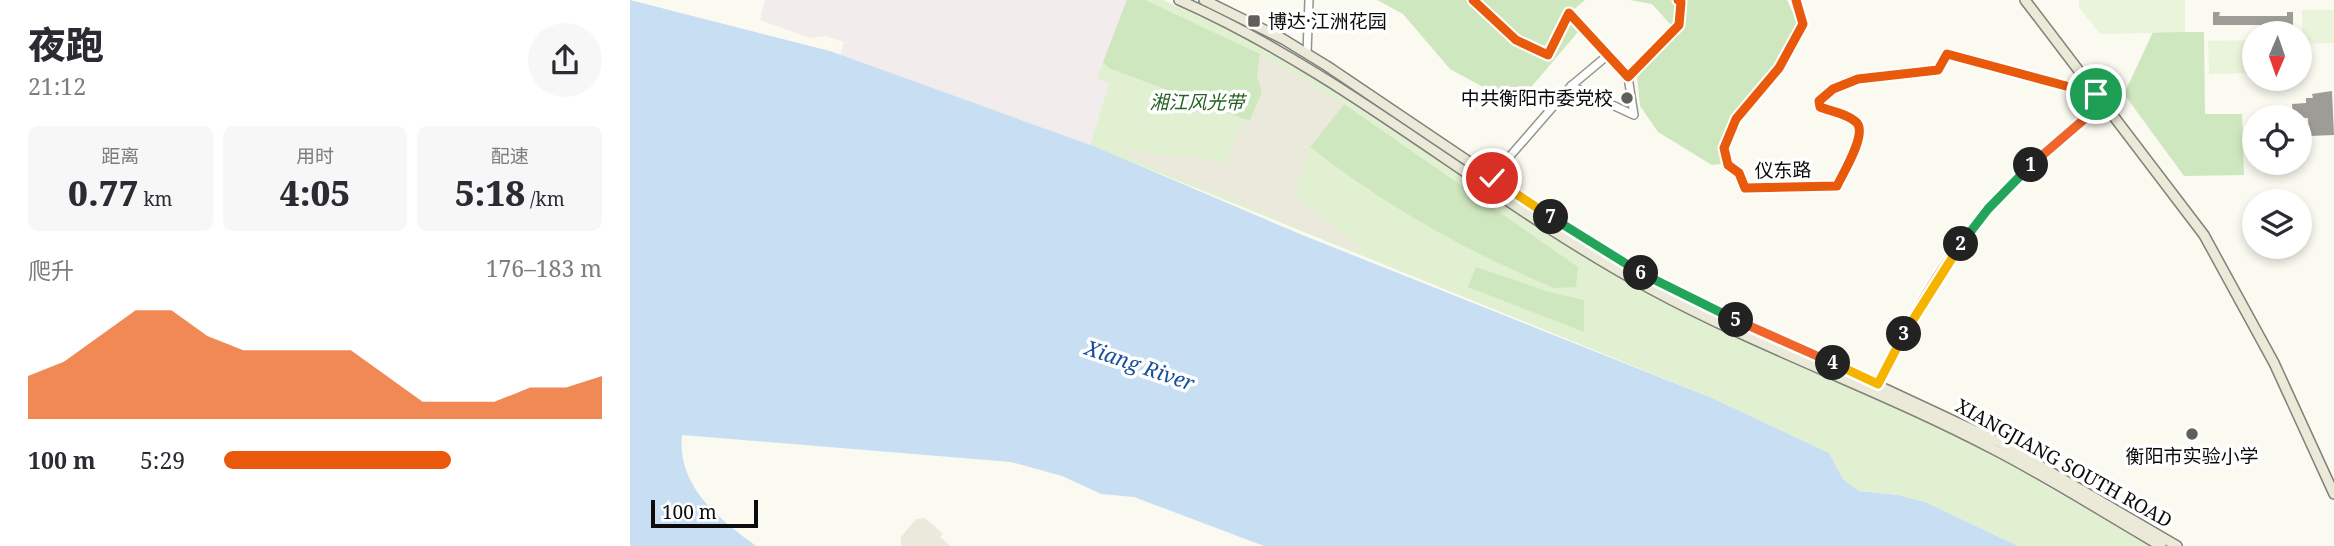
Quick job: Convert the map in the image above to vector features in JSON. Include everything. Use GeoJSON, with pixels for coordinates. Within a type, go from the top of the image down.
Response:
{"type":"FeatureCollection","features":[{"type":"Feature","properties":{"kind":"main road","name":"XIANGJIANG SOUTH ROAD"},"geometry":{"type":"LineString","coordinates":[[1179,0],[1230,23],[1323,76],[1590,253],[1652,290],[1995,450],[2161,546]]}},
{"type":"Feature","properties":{"kind":"main road","name":"XIANGJIANG SOUTH ROAD"},"geometry":{"type":"LineString","coordinates":[[1204,0],[1307,53],[1594,246],[1656,282],[2001,443],[2178,546]]}},
{"type":"Feature","properties":{"kind":"main road"},"geometry":{"type":"LineString","coordinates":[[2025,0],[2204,235],[2274,363],[2334,494]]}},
{"type":"Feature","properties":{"kind":"street"},"geometry":{"type":"LineString","coordinates":[[1307,53],[1310,0]]}},
{"type":"Feature","properties":{"kind":"street"},"geometry":{"type":"LineString","coordinates":[[1473,0],[1516,40],[1548,55],[1569,13],[1628,78],[1634,115],[1571,86]]}},
{"type":"Feature","properties":{"kind":"street"},"geometry":{"type":"LineString","coordinates":[[1628,78],[1679,25],[1681,2],[1678,0]]}},
{"type":"Feature","properties":{"kind":"street","name":"仪东路"},"geometry":{"type":"LineString","coordinates":[[1796,0],[1803,24],[1779,68],[1736,119],[1724,148],[1728,165],[1739,173],[1745,188],[1837,186],[1859,141],[1860,130],[1857,123],[1850,118],[1820,107],[1819,101],[1833,89],[1858,79],[1938,70],[1947,54],[2096,94]]}},
{"type":"Feature","properties":{"kind":"street"},"geometry":{"type":"LineString","coordinates":[[1492,178],[1571,86],[1608,55]]}},
{"type":"Feature","properties":{"kind":"street"},"geometry":{"type":"LineString","coordinates":[[1878,384],[1954,252],[1988,209],[2030,167],[2103,103]]}},
{"type":"Feature","properties":{"kind":"shaded area"},"geometry":{"type":"Polygon","coordinates":[[[765,0],[1127,0],[1098,78],[1109,82],[1090,145],[840,55],[844,42],[825,36],[810,38],[760,20],[765,0]]]}},
{"type":"Feature","properties":{"kind":"shaded area"},"geometry":{"type":"Polygon","coordinates":[[[1260,54],[1344,104],[1310,147],[1294,195],[1360,246],[1358,252],[1124,155],[1127,148],[1136,153],[1197,157],[1224,165],[1244,119],[1250,120],[1262,92],[1257,76],[1260,54]]]}},
{"type":"Feature","properties":{"kind":"shaded area"},"geometry":{"type":"Polygon","coordinates":[[[925,518],[943,534],[940,537],[950,546],[901,546],[901,537],[916,519],[925,518]]]}},
{"type":"Feature","properties":{"kind":"green space","name":"湘江风光带"},"geometry":{"type":"Polygon","coordinates":[[[1127,0],[1163,0],[1260,44],[1602,267],[1990,453],[2150,546],[2018,546],[1925,502],[1898,495],[1859,491],[1843,479],[1829,453],[1712,398],[1090,145],[1109,83],[1097,78],[1127,0]]]}},
{"type":"Feature","properties":{"kind":"green space"},"geometry":{"type":"Polygon","coordinates":[[[1127,0],[1145,0],[1260,54],[1257,75],[1262,92],[1250,121],[1109,68],[1103,62],[1127,0]]]}},
{"type":"Feature","properties":{"kind":"green space"},"geometry":{"type":"Polygon","coordinates":[[[1377,0],[1585,0],[1571,12],[1584,25],[1516,105],[1450,69],[1403,14],[1377,0]]]}},
{"type":"Feature","properties":{"kind":"green space"},"geometry":{"type":"Polygon","coordinates":[[[1630,0],[1787,0],[1799,26],[1775,68],[1722,146],[1721,164],[1712,165],[1658,132],[1640,106],[1637,76],[1678,33],[1652,4],[1630,0]]]}},
{"type":"Feature","properties":{"kind":"green space"},"geometry":{"type":"Polygon","coordinates":[[[2079,0],[2185,0],[2185,32],[2100,34],[2079,7],[2079,0]]]}},
{"type":"Feature","properties":{"kind":"green space"},"geometry":{"type":"Polygon","coordinates":[[[2302,10],[2334,10],[2334,43],[2312,44],[2312,21],[2302,21],[2302,10]]]}},
{"type":"Feature","properties":{"kind":"green space"},"geometry":{"type":"Polygon","coordinates":[[[2153,32],[2204,32],[2205,114],[2242,114],[2244,175],[2184,176],[2124,94],[2153,32]]]}},
{"type":"Feature","properties":{"kind":"green space"},"geometry":{"type":"Polygon","coordinates":[[[2242,40],[2242,73],[2209,74],[2208,41],[2242,40]]]}},
{"type":"Feature","properties":{"kind":"green space"},"geometry":{"type":"Polygon","coordinates":[[[1344,104],[1578,267],[1576,287],[1554,288],[1458,243],[1397,208],[1310,147],[1344,104]]]}},
{"type":"Feature","properties":{"kind":"green space"},"geometry":{"type":"Polygon","coordinates":[[[1476,267],[1549,292],[1584,300],[1584,332],[1468,287],[1476,267]]]}},
{"type":"Feature","properties":{"kind":"water","name":"Xiang River"},"geometry":{"type":"Polygon","coordinates":[[[630,0],[830,51],[1096,147],[1300,234],[1712,398],[1829,453],[1843,479],[1859,491],[1898,495],[1925,502],[2018,546],[1264,546],[1134,497],[1101,494],[1062,476],[1011,462],[682,435],[682,453],[693,485],[715,512],[756,546],[630,546],[630,0]]]}},
{"type":"Feature","properties":{"kind":"building"},"geometry":{"type":"Polygon","coordinates":[[[2213,12],[2220,12],[2219,16],[2287,16],[2287,12],[2293,12],[2293,21],[2242,21],[2242,25],[2213,25],[2213,12]]]}},
{"type":"Feature","properties":{"kind":"building"},"geometry":{"type":"Polygon","coordinates":[[[2332,91],[2334,135],[2312,136],[2312,105],[2292,105],[2306,103],[2306,98],[2313,98],[2312,94],[2332,91]]]}},
{"type":"Feature","properties":{"kind":"cycle path"},"geometry":{"type":"LineString","coordinates":[[1473,0],[1516,40],[1548,55],[1569,13],[1628,77],[1679,25],[1681,2],[1678,0]]}},
{"type":"Feature","properties":{"kind":"cycle path"},"geometry":{"type":"LineString","coordinates":[[1796,0],[1803,24],[1779,68],[1736,119],[1724,148],[1728,165],[1739,173],[1745,188],[1837,186],[1857,145],[1859,129],[1857,123],[1849,117],[1820,107],[1819,101],[1833,89],[1858,79],[1938,70],[1947,54],[2096,94]]}},
{"type":"Feature","properties":{"kind":"cycle path"},"geometry":{"type":"LineString","coordinates":[[1878,384],[1928,292],[1972,227],[2016,180],[2103,103]]}},
{"type":"Feature","properties":{"kind":"place","name":"博达·江洲花园"},"geometry":{"type":"Point","coordinates":[1254,21]}},
{"type":"Feature","properties":{"kind":"place","name":"中共衡阳市委党校"},"geometry":{"type":"Point","coordinates":[1627,98]}},
{"type":"Feature","properties":{"kind":"place","name":"衡阳市实验小学"},"geometry":{"type":"Point","coordinates":[2192,434]}},
{"type":"Feature","properties":{"kind":"route"},"geometry":{"type":"LineString","coordinates":[[1492,178],[1594,246],[1656,282],[1878,384],[1954,252],[1988,209],[2030,167],[2103,103],[2096,94]]}}]}
